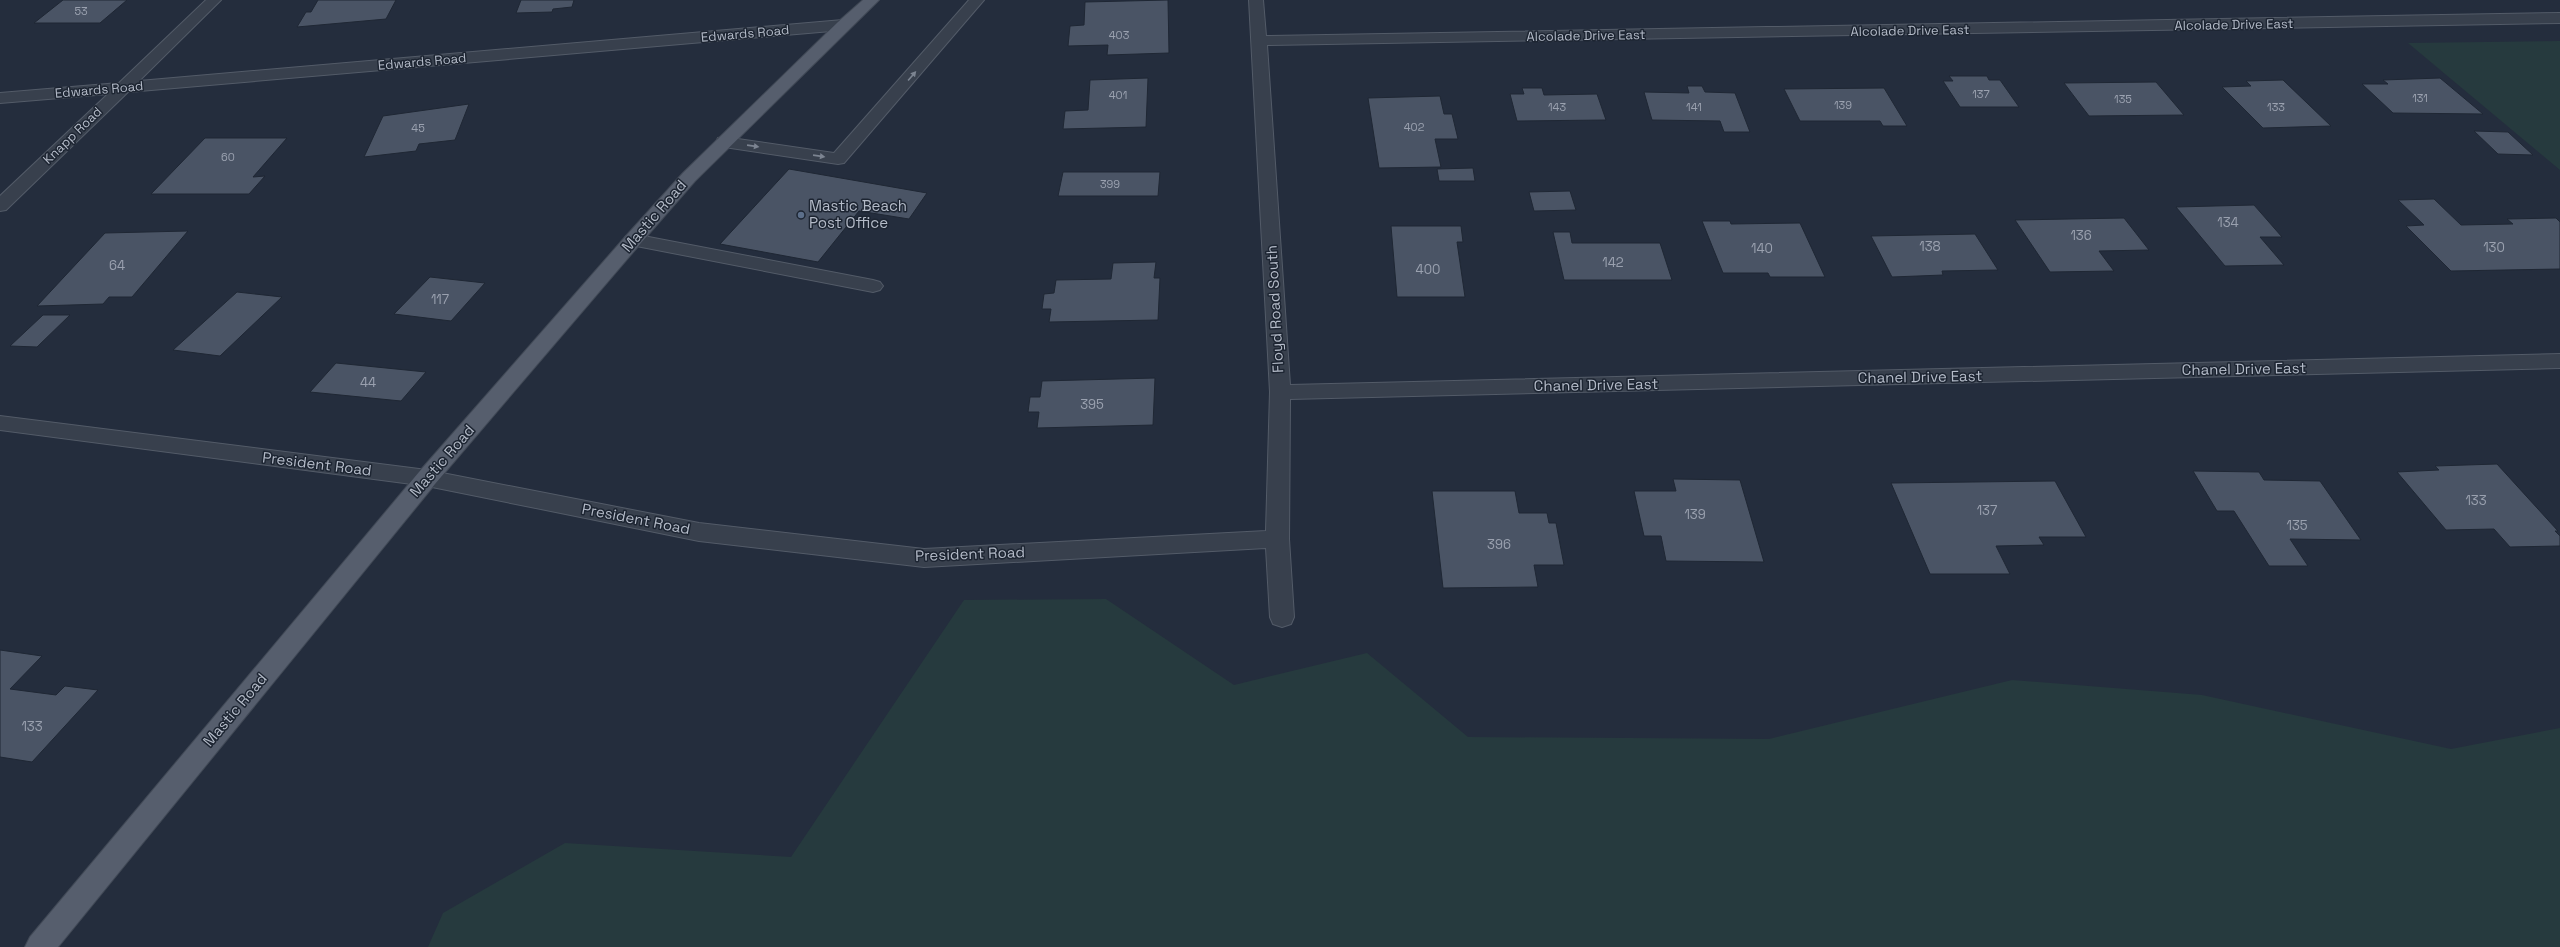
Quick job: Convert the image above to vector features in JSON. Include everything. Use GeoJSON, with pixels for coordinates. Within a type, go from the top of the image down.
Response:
{"type":"FeatureCollection","features":[{"type":"Feature","properties":{"kind":"main road","name":"Mastic Road"},"geometry":{"type":"LineString","coordinates":[[40,947],[427,478],[633,240],[689,177],[844,25],[872,0]]}},
{"type":"Feature","properties":{"kind":"street","name":"Knapp Road"},"geometry":{"type":"LineString","coordinates":[[0,206],[120,88],[214,0]]}},
{"type":"Feature","properties":{"kind":"street"},"geometry":{"type":"LineString","coordinates":[[724,142],[838,159],[977,0]]}},
{"type":"Feature","properties":{"kind":"street","name":"Floyd Road South"},"geometry":{"type":"LineString","coordinates":[[1256,0],[1280,392],[1277,539],[1282,617]]}},
{"type":"Feature","properties":{"kind":"street","name":"Alcolade Drive East"},"geometry":{"type":"LineString","coordinates":[[1259,41],[2560,18]]}},
{"type":"Feature","properties":{"kind":"street","name":"Edwards Road"},"geometry":{"type":"LineString","coordinates":[[0,98],[844,25]]}},
{"type":"Feature","properties":{"kind":"street"},"geometry":{"type":"LineString","coordinates":[[633,240],[873,286]]}},
{"type":"Feature","properties":{"kind":"street","name":"Chanel Drive East"},"geometry":{"type":"LineString","coordinates":[[1280,392],[2560,361]]}},
{"type":"Feature","properties":{"kind":"street","name":"President Road"},"geometry":{"type":"LineString","coordinates":[[0,423],[427,478],[699,532],[924,558],[1277,539]]}},
{"type":"Feature","properties":{"kind":"green space"},"geometry":{"type":"Polygon","coordinates":[[[2560,41],[2560,170],[2408,43],[2560,41]]]}},
{"type":"Feature","properties":{"kind":"green space"},"geometry":{"type":"Polygon","coordinates":[[[1106,599],[1234,685],[1367,653],[1468,737],[1769,739],[2012,680],[2202,695],[2451,749],[2560,728],[2560,947],[428,947],[443,913],[565,843],[791,857],[964,600],[1106,599]]]}},
{"type":"Feature","properties":{"kind":"building"},"geometry":{"type":"Polygon","coordinates":[[[63,0],[127,0],[100,23],[34,23],[63,0]]]}},
{"type":"Feature","properties":{"kind":"building"},"geometry":{"type":"Polygon","coordinates":[[[318,0],[396,0],[386,19],[297,27],[306,12],[311,12],[318,0]]]}},
{"type":"Feature","properties":{"kind":"building"},"geometry":{"type":"Polygon","coordinates":[[[521,0],[574,0],[572,7],[553,9],[552,12],[516,13],[521,0]]]}},
{"type":"Feature","properties":{"kind":"building"},"geometry":{"type":"Polygon","coordinates":[[[1168,0],[1169,53],[1107,55],[1108,45],[1068,46],[1070,26],[1084,25],[1085,2],[1168,0]]]}},
{"type":"Feature","properties":{"kind":"building"},"geometry":{"type":"Polygon","coordinates":[[[1949,76],[1987,76],[1989,80],[2000,80],[2019,107],[1960,107],[1943,81],[1953,81],[1949,76]]]}},
{"type":"Feature","properties":{"kind":"building"},"geometry":{"type":"Polygon","coordinates":[[[1148,78],[1146,127],[1063,129],[1065,111],[1088,110],[1090,80],[1148,78]]]}},
{"type":"Feature","properties":{"kind":"building"},"geometry":{"type":"Polygon","coordinates":[[[2440,78],[2483,114],[2393,113],[2362,84],[2388,84],[2383,80],[2440,78]]]}},
{"type":"Feature","properties":{"kind":"building"},"geometry":{"type":"Polygon","coordinates":[[[2283,80],[2331,126],[2263,128],[2222,87],[2251,86],[2246,81],[2283,80]]]}},
{"type":"Feature","properties":{"kind":"building"},"geometry":{"type":"Polygon","coordinates":[[[2156,82],[2184,115],[2089,116],[2064,83],[2156,82]]]}},
{"type":"Feature","properties":{"kind":"building"},"geometry":{"type":"Polygon","coordinates":[[[1687,86],[1702,86],[1705,92],[1735,93],[1750,132],[1724,132],[1720,121],[1652,120],[1644,92],[1689,93],[1687,86]]]}},
{"type":"Feature","properties":{"kind":"building"},"geometry":{"type":"Polygon","coordinates":[[[1522,88],[1542,88],[1544,95],[1597,94],[1606,120],[1517,121],[1510,94],[1524,94],[1522,88]]]}},
{"type":"Feature","properties":{"kind":"building"},"geometry":{"type":"Polygon","coordinates":[[[1884,88],[1907,126],[1883,126],[1880,121],[1800,121],[1784,89],[1884,88]]]}},
{"type":"Feature","properties":{"kind":"building"},"geometry":{"type":"Polygon","coordinates":[[[1440,96],[1444,114],[1452,114],[1458,139],[1435,139],[1441,167],[1379,168],[1368,98],[1440,96]]]}},
{"type":"Feature","properties":{"kind":"building"},"geometry":{"type":"Polygon","coordinates":[[[469,104],[455,140],[419,144],[416,151],[364,157],[383,116],[469,104]]]}},
{"type":"Feature","properties":{"kind":"building"},"geometry":{"type":"Polygon","coordinates":[[[2474,131],[2508,132],[2533,155],[2498,154],[2474,131]]]}},
{"type":"Feature","properties":{"kind":"building"},"geometry":{"type":"Polygon","coordinates":[[[205,138],[287,138],[253,177],[265,176],[249,194],[151,194],[205,138]]]}},
{"type":"Feature","properties":{"kind":"building"},"geometry":{"type":"Polygon","coordinates":[[[1473,168],[1475,181],[1439,181],[1437,169],[1473,168]]]}},
{"type":"Feature","properties":{"kind":"building","name":"Mastic Beach Post Office"},"geometry":{"type":"Polygon","coordinates":[[[789,169],[927,193],[909,219],[859,211],[818,262],[720,244],[789,169]]]}},
{"type":"Feature","properties":{"kind":"building"},"geometry":{"type":"Polygon","coordinates":[[[1063,172],[1160,172],[1158,196],[1058,196],[1063,172]]]}},
{"type":"Feature","properties":{"kind":"building"},"geometry":{"type":"Polygon","coordinates":[[[1570,191],[1576,210],[1534,211],[1529,192],[1570,191]]]}},
{"type":"Feature","properties":{"kind":"building"},"geometry":{"type":"Polygon","coordinates":[[[2434,199],[2461,225],[2513,224],[2507,219],[2556,218],[2560,222],[2560,269],[2451,271],[2406,226],[2424,225],[2398,200],[2434,199]]]}},
{"type":"Feature","properties":{"kind":"building"},"geometry":{"type":"Polygon","coordinates":[[[2254,205],[2282,237],[2260,237],[2284,265],[2225,266],[2176,207],[2254,205]]]}},
{"type":"Feature","properties":{"kind":"building"},"geometry":{"type":"Polygon","coordinates":[[[2124,218],[2149,250],[2099,251],[2114,271],[2050,272],[2015,220],[2124,218]]]}},
{"type":"Feature","properties":{"kind":"building"},"geometry":{"type":"Polygon","coordinates":[[[1702,221],[1730,221],[1731,224],[1800,223],[1825,277],[1770,277],[1768,273],[1723,273],[1702,221]]]}},
{"type":"Feature","properties":{"kind":"building"},"geometry":{"type":"Polygon","coordinates":[[[1391,226],[1461,226],[1463,242],[1457,242],[1465,297],[1397,297],[1391,226]]]}},
{"type":"Feature","properties":{"kind":"building"},"geometry":{"type":"Polygon","coordinates":[[[188,231],[132,297],[109,297],[103,304],[37,306],[105,233],[188,231]]]}},
{"type":"Feature","properties":{"kind":"building"},"geometry":{"type":"Polygon","coordinates":[[[1553,232],[1570,232],[1572,243],[1660,243],[1672,280],[1564,280],[1553,232]]]}},
{"type":"Feature","properties":{"kind":"building"},"geometry":{"type":"Polygon","coordinates":[[[1975,234],[1998,270],[1942,271],[1943,275],[1892,277],[1871,236],[1975,234]]]}},
{"type":"Feature","properties":{"kind":"building"},"geometry":{"type":"Polygon","coordinates":[[[1156,262],[1154,278],[1160,278],[1158,320],[1049,322],[1051,309],[1042,309],[1044,294],[1054,293],[1056,280],[1111,279],[1113,263],[1156,262]]]}},
{"type":"Feature","properties":{"kind":"building"},"geometry":{"type":"Polygon","coordinates":[[[430,277],[485,283],[451,321],[394,314],[430,277]]]}},
{"type":"Feature","properties":{"kind":"building"},"geometry":{"type":"Polygon","coordinates":[[[237,292],[282,297],[220,356],[173,350],[237,292]]]}},
{"type":"Feature","properties":{"kind":"building"},"geometry":{"type":"Polygon","coordinates":[[[43,315],[70,315],[37,347],[10,346],[43,315]]]}},
{"type":"Feature","properties":{"kind":"building"},"geometry":{"type":"Polygon","coordinates":[[[336,363],[426,372],[401,401],[310,392],[336,363]]]}},
{"type":"Feature","properties":{"kind":"building"},"geometry":{"type":"Polygon","coordinates":[[[1155,378],[1153,425],[1037,428],[1039,412],[1028,412],[1030,397],[1040,397],[1042,381],[1155,378]]]}},
{"type":"Feature","properties":{"kind":"building"},"geometry":{"type":"Polygon","coordinates":[[[2497,464],[2558,531],[2555,531],[2560,536],[2560,546],[2510,547],[2494,529],[2446,530],[2397,472],[2439,470],[2435,466],[2497,464]]]}},
{"type":"Feature","properties":{"kind":"building"},"geometry":{"type":"Polygon","coordinates":[[[2193,471],[2259,472],[2264,480],[2320,481],[2361,540],[2290,539],[2308,566],[2269,566],[2234,511],[2217,511],[2193,471]]]}},
{"type":"Feature","properties":{"kind":"building"},"geometry":{"type":"Polygon","coordinates":[[[1673,479],[1740,480],[1764,562],[1666,561],[1661,536],[1644,536],[1634,491],[1676,491],[1673,479]]]}},
{"type":"Feature","properties":{"kind":"building"},"geometry":{"type":"Polygon","coordinates":[[[2055,481],[2086,537],[2039,537],[2044,545],[1996,546],[2010,574],[1930,574],[1891,483],[2055,481]]]}},
{"type":"Feature","properties":{"kind":"building"},"geometry":{"type":"Polygon","coordinates":[[[1432,491],[1515,491],[1519,513],[1547,513],[1549,523],[1556,523],[1564,565],[1534,565],[1538,587],[1443,588],[1432,491]]]}},
{"type":"Feature","properties":{"kind":"building"},"geometry":{"type":"Polygon","coordinates":[[[0,650],[42,656],[10,689],[56,695],[65,686],[98,690],[32,762],[0,757],[0,650]]]}},
{"type":"Feature","properties":{"kind":"place","name":"Mastic Beach Post Office"},"geometry":{"type":"Point","coordinates":[801,215]}}]}
